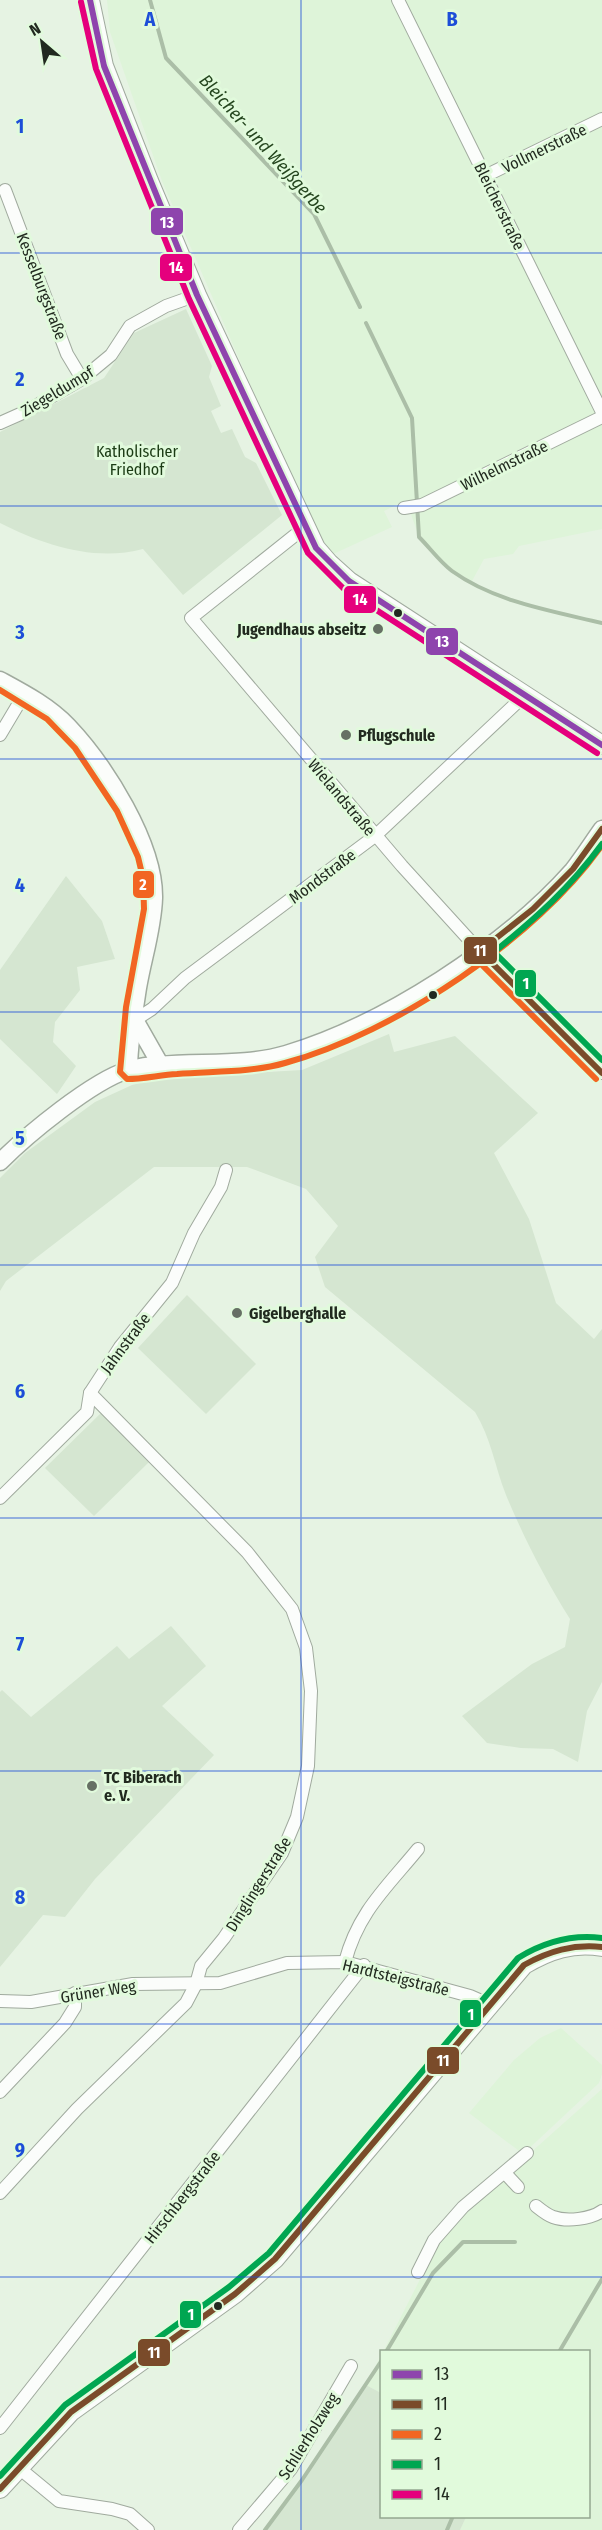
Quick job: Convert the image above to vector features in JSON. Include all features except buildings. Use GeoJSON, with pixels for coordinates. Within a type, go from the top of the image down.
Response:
{"type":"FeatureCollection","features":[{"type":"Feature","properties":{"kind":"main road"},"geometry":{"type":"LineString","coordinates":[[90,0],[110,81],[197,295],[304,528],[316,548],[343,576],[602,745]]}},
{"type":"Feature","properties":{"kind":"main road"},"geometry":{"type":"LineString","coordinates":[[0,680],[25,693],[68,726],[102,770],[142,838],[151,869],[154,898],[148,948],[138,988],[129,1070]]}},
{"type":"Feature","properties":{"kind":"main road"},"geometry":{"type":"LineString","coordinates":[[0,1162],[15,1147],[79,1098],[106,1080],[129,1070],[160,1065],[261,1059],[286,1054],[332,1036],[411,998],[480,951],[533,909],[573,869],[602,829]]}},
{"type":"Feature","properties":{"kind":"main road"},"geometry":{"type":"LineString","coordinates":[[135,1020],[160,1065]]}},
{"type":"Feature","properties":{"kind":"main road"},"geometry":{"type":"LineString","coordinates":[[0,2489],[80,2405],[235,2294],[275,2259],[515,1973],[536,1958],[558,1949],[572,1946],[602,1947]]}},
{"type":"Feature","properties":{"kind":"street","name":"Bleicherstraße"},"geometry":{"type":"LineString","coordinates":[[398,0],[602,412]]}},
{"type":"Feature","properties":{"kind":"street","name":"Vollmerstraße"},"geometry":{"type":"LineString","coordinates":[[486,176],[602,119]]}},
{"type":"Feature","properties":{"kind":"street","name":"Kesselburgstraße"},"geometry":{"type":"LineString","coordinates":[[5,190],[67,354],[82,379]]}},
{"type":"Feature","properties":{"kind":"street","name":"Ziegeldumpf"},"geometry":{"type":"LineString","coordinates":[[0,423],[27,411],[82,379],[111,355],[130,326],[166,306],[197,295]]}},
{"type":"Feature","properties":{"kind":"street","name":"Wilhelmstraße"},"geometry":{"type":"LineString","coordinates":[[404,508],[422,506],[602,417]]}},
{"type":"Feature","properties":{"kind":"street","name":"Wielandstraße"},"geometry":{"type":"LineString","coordinates":[[304,528],[190,618],[375,836],[480,951],[602,1072]]}},
{"type":"Feature","properties":{"kind":"street"},"geometry":{"type":"LineString","coordinates":[[0,735],[25,693]]}},
{"type":"Feature","properties":{"kind":"street","name":"Mondstraße"},"geometry":{"type":"LineString","coordinates":[[135,1020],[152,1009],[185,978],[375,836],[525,695]]}},
{"type":"Feature","properties":{"kind":"street","name":"Jahnstraße"},"geometry":{"type":"LineString","coordinates":[[0,1498],[87,1412],[90,1393],[120,1347],[172,1283],[194,1233],[220,1187],[226,1170]]}},
{"type":"Feature","properties":{"kind":"street","name":"Dinglingerstraße"},"geometry":{"type":"LineString","coordinates":[[0,2193],[77,2109],[186,2002],[196,1984],[201,1966],[224,1938],[282,1852],[297,1817],[308,1766],[311,1691],[306,1648],[292,1609],[247,1552],[90,1393]]}},
{"type":"Feature","properties":{"kind":"street"},"geometry":{"type":"LineString","coordinates":[[345,1962],[351,1939],[365,1912],[418,1849]]}},
{"type":"Feature","properties":{"kind":"street","name":"Hardtsteigstraße"},"geometry":{"type":"LineString","coordinates":[[196,1984],[220,1983],[287,1963],[345,1962],[364,1965],[470,1996],[488,2004]]}},
{"type":"Feature","properties":{"kind":"street","name":"Hirschbergstraße"},"geometry":{"type":"LineString","coordinates":[[0,2428],[364,1965]]}},
{"type":"Feature","properties":{"kind":"street","name":"Grüner Weg"},"geometry":{"type":"LineString","coordinates":[[0,2001],[31,2002],[133,1984],[196,1984]]}},
{"type":"Feature","properties":{"kind":"street"},"geometry":{"type":"LineString","coordinates":[[0,2092],[65,2024],[75,2007],[75,1993]]}},
{"type":"Feature","properties":{"kind":"street"},"geometry":{"type":"LineString","coordinates":[[418,2272],[434,2240],[463,2207],[527,2153]]}},
{"type":"Feature","properties":{"kind":"street"},"geometry":{"type":"LineString","coordinates":[[505,2173],[518,2187]]}},
{"type":"Feature","properties":{"kind":"street"},"geometry":{"type":"LineString","coordinates":[[536,2206],[553,2217],[595,2216],[602,2211]]}},
{"type":"Feature","properties":{"kind":"street","name":"Schlierholzweg"},"geometry":{"type":"LineString","coordinates":[[239,2530],[291,2469],[351,2366]]}},
{"type":"Feature","properties":{"kind":"street"},"geometry":{"type":"LineString","coordinates":[[19,2468],[59,2501],[112,2508],[130,2514],[148,2530]]}},
{"type":"Feature","properties":{"kind":"shaded area"},"geometry":{"type":"Polygon","coordinates":[[[107,0],[602,0],[602,529],[519,546],[513,554],[484,559],[472,581],[450,569],[419,537],[406,500],[384,511],[392,527],[331,555],[273,437],[162,181],[110,32],[107,0]]]}},
{"type":"Feature","properties":{"kind":"shaded area"},"geometry":{"type":"Polygon","coordinates":[[[561,2028],[602,2065],[602,2074],[599,2083],[523,2154],[469,2113],[514,2060],[540,2038],[561,2028]]]}},
{"type":"Feature","properties":{"kind":"shaded area"},"geometry":{"type":"Polygon","coordinates":[[[602,2089],[602,2530],[460,2530],[466,2518],[590,2518],[590,2350],[384,2350],[438,2244],[465,2211],[602,2089]]]}},
{"type":"Feature","properties":{"kind":"shaded area"},"geometry":{"type":"Polygon","coordinates":[[[380,2357],[380,2392],[366,2385],[380,2357]]]}},
{"type":"Feature","properties":{"kind":"green space","name":"Katholischer Friedhof"},"geometry":{"type":"Polygon","coordinates":[[[186,309],[212,366],[209,377],[221,406],[211,411],[221,433],[232,429],[245,457],[256,463],[282,515],[183,595],[143,549],[106,554],[70,549],[34,538],[0,523],[0,432],[104,378],[134,333],[186,309]]]}},
{"type":"Feature","properties":{"kind":"green space"},"geometry":{"type":"Polygon","coordinates":[[[66,876],[102,921],[115,959],[77,967],[80,990],[55,1022],[53,1042],[76,1066],[57,1094],[0,1039],[0,970],[66,876]]]}},
{"type":"Feature","properties":{"kind":"green space"},"geometry":{"type":"Polygon","coordinates":[[[389,1034],[394,1052],[455,1036],[538,1113],[494,1153],[529,1219],[556,1303],[594,1339],[602,1329],[602,1682],[587,1711],[578,1762],[553,1749],[521,1748],[487,1743],[462,1716],[532,1664],[565,1647],[570,1619],[520,1527],[506,1495],[485,1432],[475,1412],[325,1287],[315,1257],[338,1226],[306,1189],[247,1167],[154,1167],[6,1281],[0,1291],[0,1178],[25,1153],[95,1102],[132,1085],[160,1078],[302,1070],[389,1034]]]}},
{"type":"Feature","properties":{"kind":"green space"},"geometry":{"type":"Polygon","coordinates":[[[187,1295],[256,1364],[206,1414],[138,1348],[187,1295]]]}},
{"type":"Feature","properties":{"kind":"green space"},"geometry":{"type":"Polygon","coordinates":[[[101,1413],[149,1462],[94,1516],[45,1468],[101,1413]]]}},
{"type":"Feature","properties":{"kind":"green space","name":"TC Biberach e. V."},"geometry":{"type":"Polygon","coordinates":[[[171,1626],[206,1666],[162,1706],[214,1755],[95,1879],[65,1917],[43,1915],[0,1967],[0,1692],[2,1690],[31,1717],[117,1646],[129,1659],[171,1626]]]}},
{"type":"Feature","properties":{"kind":"green space"},"geometry":{"type":"Polygon","coordinates":[[[366,2385],[380,2392],[380,2518],[466,2518],[460,2530],[265,2530],[366,2385]]]}},
{"type":"Feature","properties":{"kind":"waterway","name":"Bleicher- und Weißgerbe"},"geometry":{"type":"LineString","coordinates":[[150,0],[166,58],[314,214],[360,307]]}},
{"type":"Feature","properties":{"kind":"waterway","name":"Bleicher- und Weißgerbe"},"geometry":{"type":"LineString","coordinates":[[366,323],[412,418],[419,537],[452,571],[487,591],[524,604],[602,623]]}},
{"type":"Feature","properties":{"kind":"waterway"},"geometry":{"type":"LineString","coordinates":[[387,2350],[433,2273],[463,2242],[515,2242]]}},
{"type":"Feature","properties":{"kind":"waterway"},"geometry":{"type":"LineString","coordinates":[[560,2350],[602,2279]]}},
{"type":"Feature","properties":{"kind":"waterway"},"geometry":{"type":"LineString","coordinates":[[265,2530],[302,2480],[380,2363]]}},
{"type":"Feature","properties":{"kind":"waterway"},"geometry":{"type":"LineString","coordinates":[[447,2530],[452,2518]]}},
{"type":"Feature","properties":{"kind":"transit line","name":"13"},"geometry":{"type":"LineString","coordinates":[[90,0],[104,66],[197,295],[316,548],[349,581],[602,745]]}},
{"type":"Feature","properties":{"kind":"transit line","name":"14"},"geometry":{"type":"LineString","coordinates":[[81,2],[96,69],[189,299],[308,553],[344,589],[597,753]]}},
{"type":"Feature","properties":{"kind":"transit line","name":"2"},"geometry":{"type":"LineString","coordinates":[[0,690],[47,719],[75,748],[117,811],[138,857],[143,878],[144,909],[126,1007],[120,1072],[127,1079],[272,1066],[328,1049],[372,1029],[460,978],[502,947],[541,914],[574,880],[602,845]]}},
{"type":"Feature","properties":{"kind":"transit line","name":"11"},"geometry":{"type":"LineString","coordinates":[[602,829],[573,869],[533,909],[480,951],[602,1073]]}},
{"type":"Feature","properties":{"kind":"transit line","name":"1"},"geometry":{"type":"LineString","coordinates":[[602,844],[551,902],[494,952],[602,1060]]}},
{"type":"Feature","properties":{"kind":"transit line","name":"2"},"geometry":{"type":"LineString","coordinates":[[474,957],[596,1079]]}},
{"type":"Feature","properties":{"kind":"transit line","name":"1"},"geometry":{"type":"LineString","coordinates":[[0,2476],[65,2405],[229,2287],[269,2253],[518,1958],[558,1940],[579,1937],[602,1938]]}},
{"type":"Feature","properties":{"kind":"transit line","name":"11"},"geometry":{"type":"LineString","coordinates":[[0,2489],[71,2412],[235,2294],[275,2259],[524,1965],[562,1950],[602,1947]]}},
{"type":"Feature","properties":{"kind":"place","name":"Jugendhaus abseitz"},"geometry":{"type":"Point","coordinates":[378,629]}},
{"type":"Feature","properties":{"kind":"place","name":"Pflugschule"},"geometry":{"type":"Point","coordinates":[346,735]}},
{"type":"Feature","properties":{"kind":"place","name":"Gigelberghalle"},"geometry":{"type":"Point","coordinates":[237,1313]}},
{"type":"Feature","properties":{"kind":"place","name":"TC Biberach e. V."},"geometry":{"type":"Point","coordinates":[92,1786]}}]}
